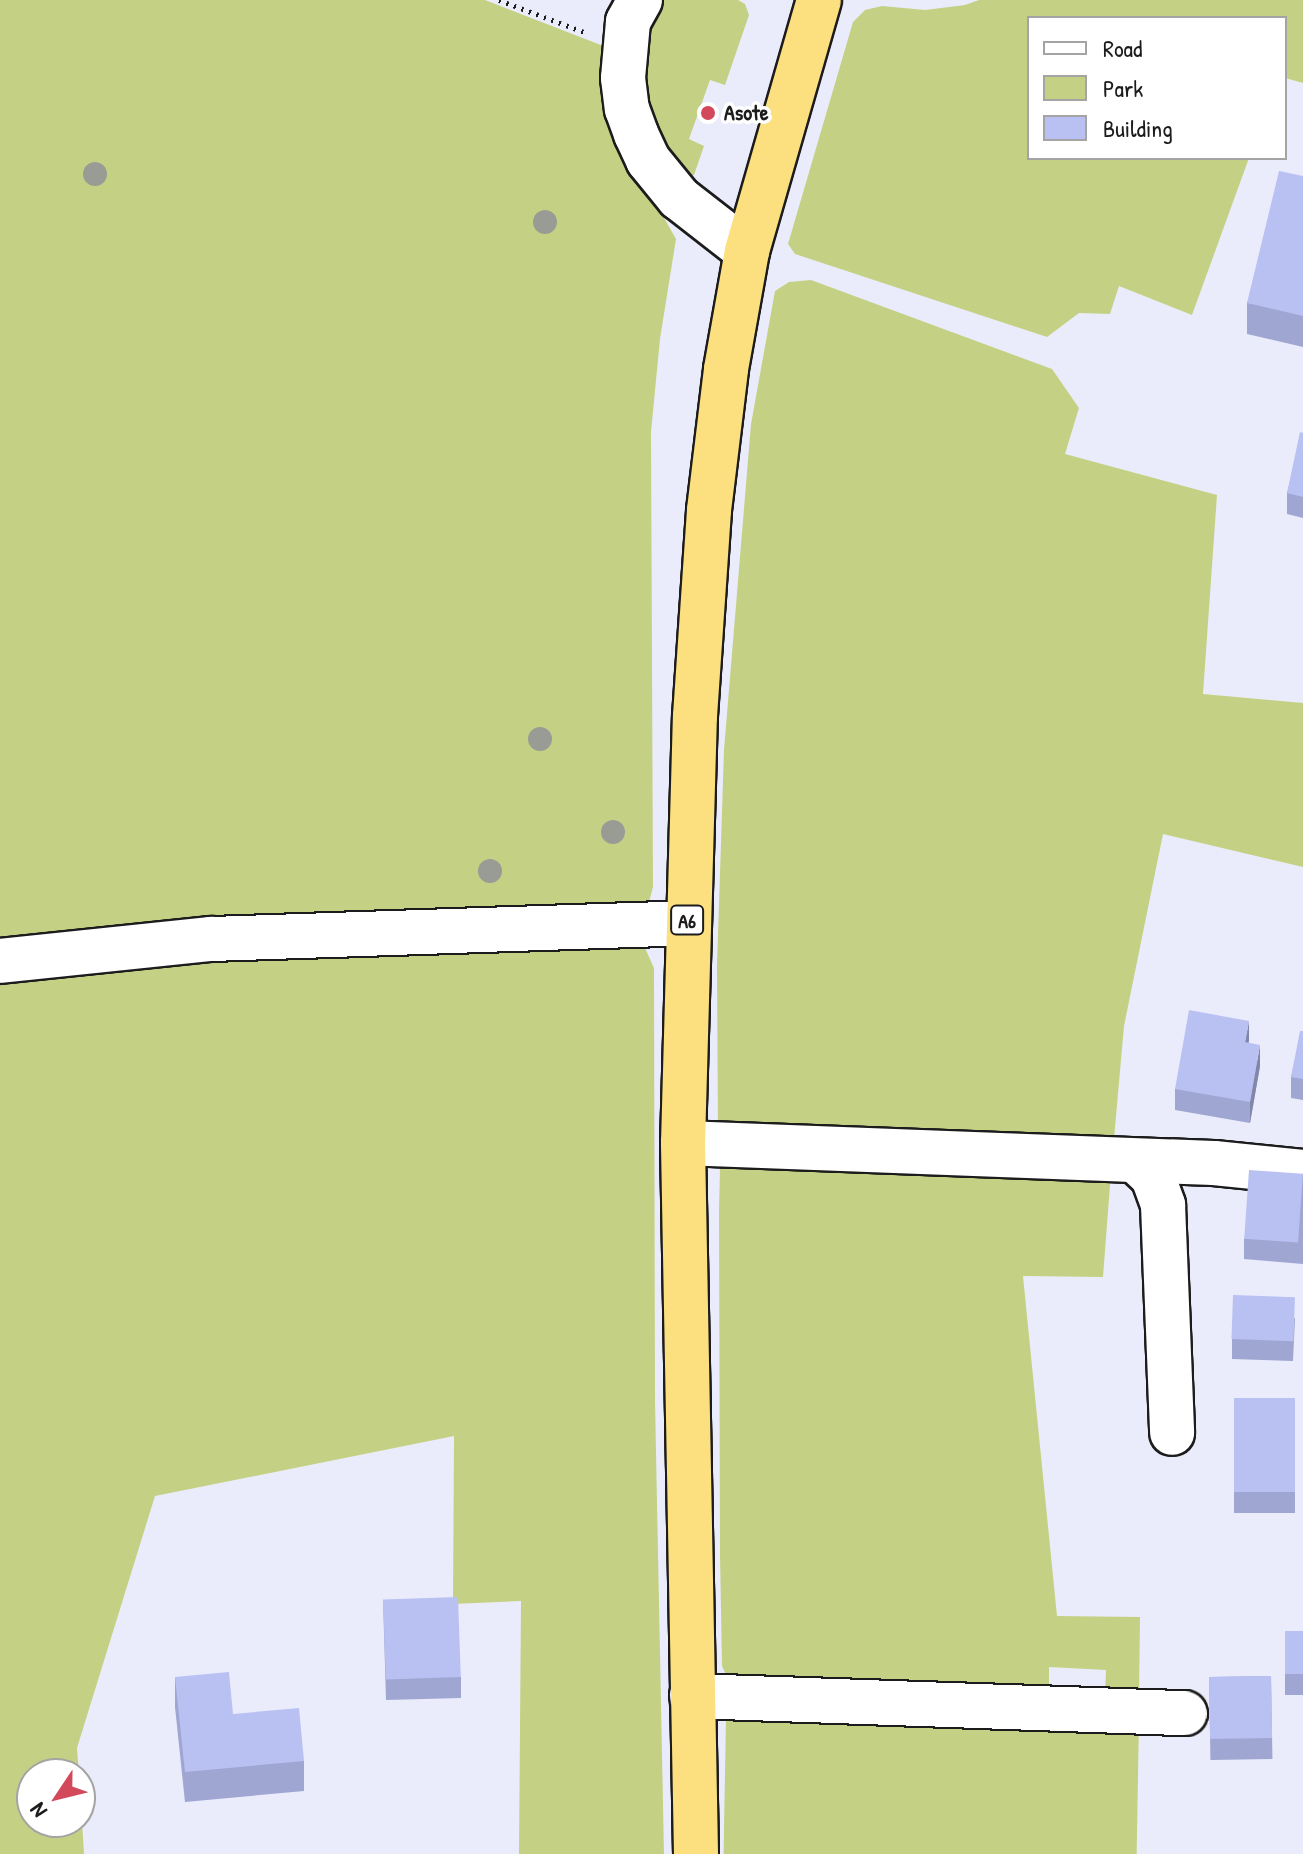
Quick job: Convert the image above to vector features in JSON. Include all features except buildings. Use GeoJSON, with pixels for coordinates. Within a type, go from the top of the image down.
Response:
{"type":"FeatureCollection","features":[{"type":"Feature","properties":{"kind":"highway","name":"A6"},"geometry":{"type":"LineString","coordinates":[[696,1854],[683,1143],[695,716],[709,510],[726,369],[747,251],[819,0]]}},
{"type":"Feature","properties":{"kind":"lane"},"geometry":{"type":"LineString","coordinates":[[640,0],[628,22],[624,47],[627,109],[648,160],[679,198],[747,251]]}},
{"type":"Feature","properties":{"kind":"lane"},"geometry":{"type":"LineString","coordinates":[[0,961],[211,939],[687,923]]}},
{"type":"Feature","properties":{"kind":"lane"},"geometry":{"type":"LineString","coordinates":[[683,1143],[1214,1163],[1303,1172]]}},
{"type":"Feature","properties":{"kind":"lane"},"geometry":{"type":"LineString","coordinates":[[1136,1161],[1153,1177],[1163,1205],[1172,1433]]}},
{"type":"Feature","properties":{"kind":"lane"},"geometry":{"type":"LineString","coordinates":[[692,1696],[1185,1713]]}},
{"type":"Feature","properties":{"kind":"path"},"geometry":{"type":"LineString","coordinates":[[499,0],[624,47]]}},
{"type":"Feature","properties":{"kind":"green space"},"geometry":{"type":"Polygon","coordinates":[[[0,0],[485,0],[606,47],[629,156],[676,239],[660,339],[651,432],[653,887],[649,902],[640,909],[0,944],[0,0]]]}},
{"type":"Feature","properties":{"kind":"green space"},"geometry":{"type":"Polygon","coordinates":[[[662,0],[738,0],[745,4],[749,15],[725,85],[710,80],[689,139],[704,146],[694,175],[687,177],[678,175],[648,114],[641,42],[662,0]]]}},
{"type":"Feature","properties":{"kind":"green space"},"geometry":{"type":"Polygon","coordinates":[[[979,0],[1303,0],[1303,83],[1287,79],[1287,16],[1027,16],[1027,160],[1248,160],[1192,315],[1119,286],[1110,314],[1079,313],[1047,337],[795,254],[788,244],[853,22],[865,10],[882,6],[925,10],[979,0]]]}},
{"type":"Feature","properties":{"kind":"green space"},"geometry":{"type":"Polygon","coordinates":[[[811,280],[1052,369],[1079,408],[1065,454],[1217,495],[1203,694],[1303,703],[1303,867],[1163,834],[1124,1026],[1113,1150],[718,1137],[717,965],[724,750],[751,424],[775,291],[789,282],[811,280]]]}},
{"type":"Feature","properties":{"kind":"green space"},"geometry":{"type":"Polygon","coordinates":[[[627,938],[645,948],[654,968],[655,1401],[664,1854],[519,1854],[521,1601],[453,1604],[454,1436],[155,1496],[77,1748],[78,1758],[16,1758],[16,1838],[83,1838],[84,1854],[0,1854],[0,973],[58,962],[627,938]]]}},
{"type":"Feature","properties":{"kind":"green space"},"geometry":{"type":"Polygon","coordinates":[[[736,1161],[1111,1172],[1103,1277],[1023,1276],[1057,1616],[1140,1617],[1139,1696],[1105,1695],[1106,1670],[1049,1667],[1049,1694],[727,1677],[722,1666],[720,1555],[719,1210],[720,1168],[736,1161]]]}},
{"type":"Feature","properties":{"kind":"green space"},"geometry":{"type":"Polygon","coordinates":[[[726,1716],[1139,1723],[1137,1854],[724,1854],[726,1716]]]}},
{"type":"Feature","properties":{"kind":"place","name":"Asote"},"geometry":{"type":"Point","coordinates":[708,113]}}]}
